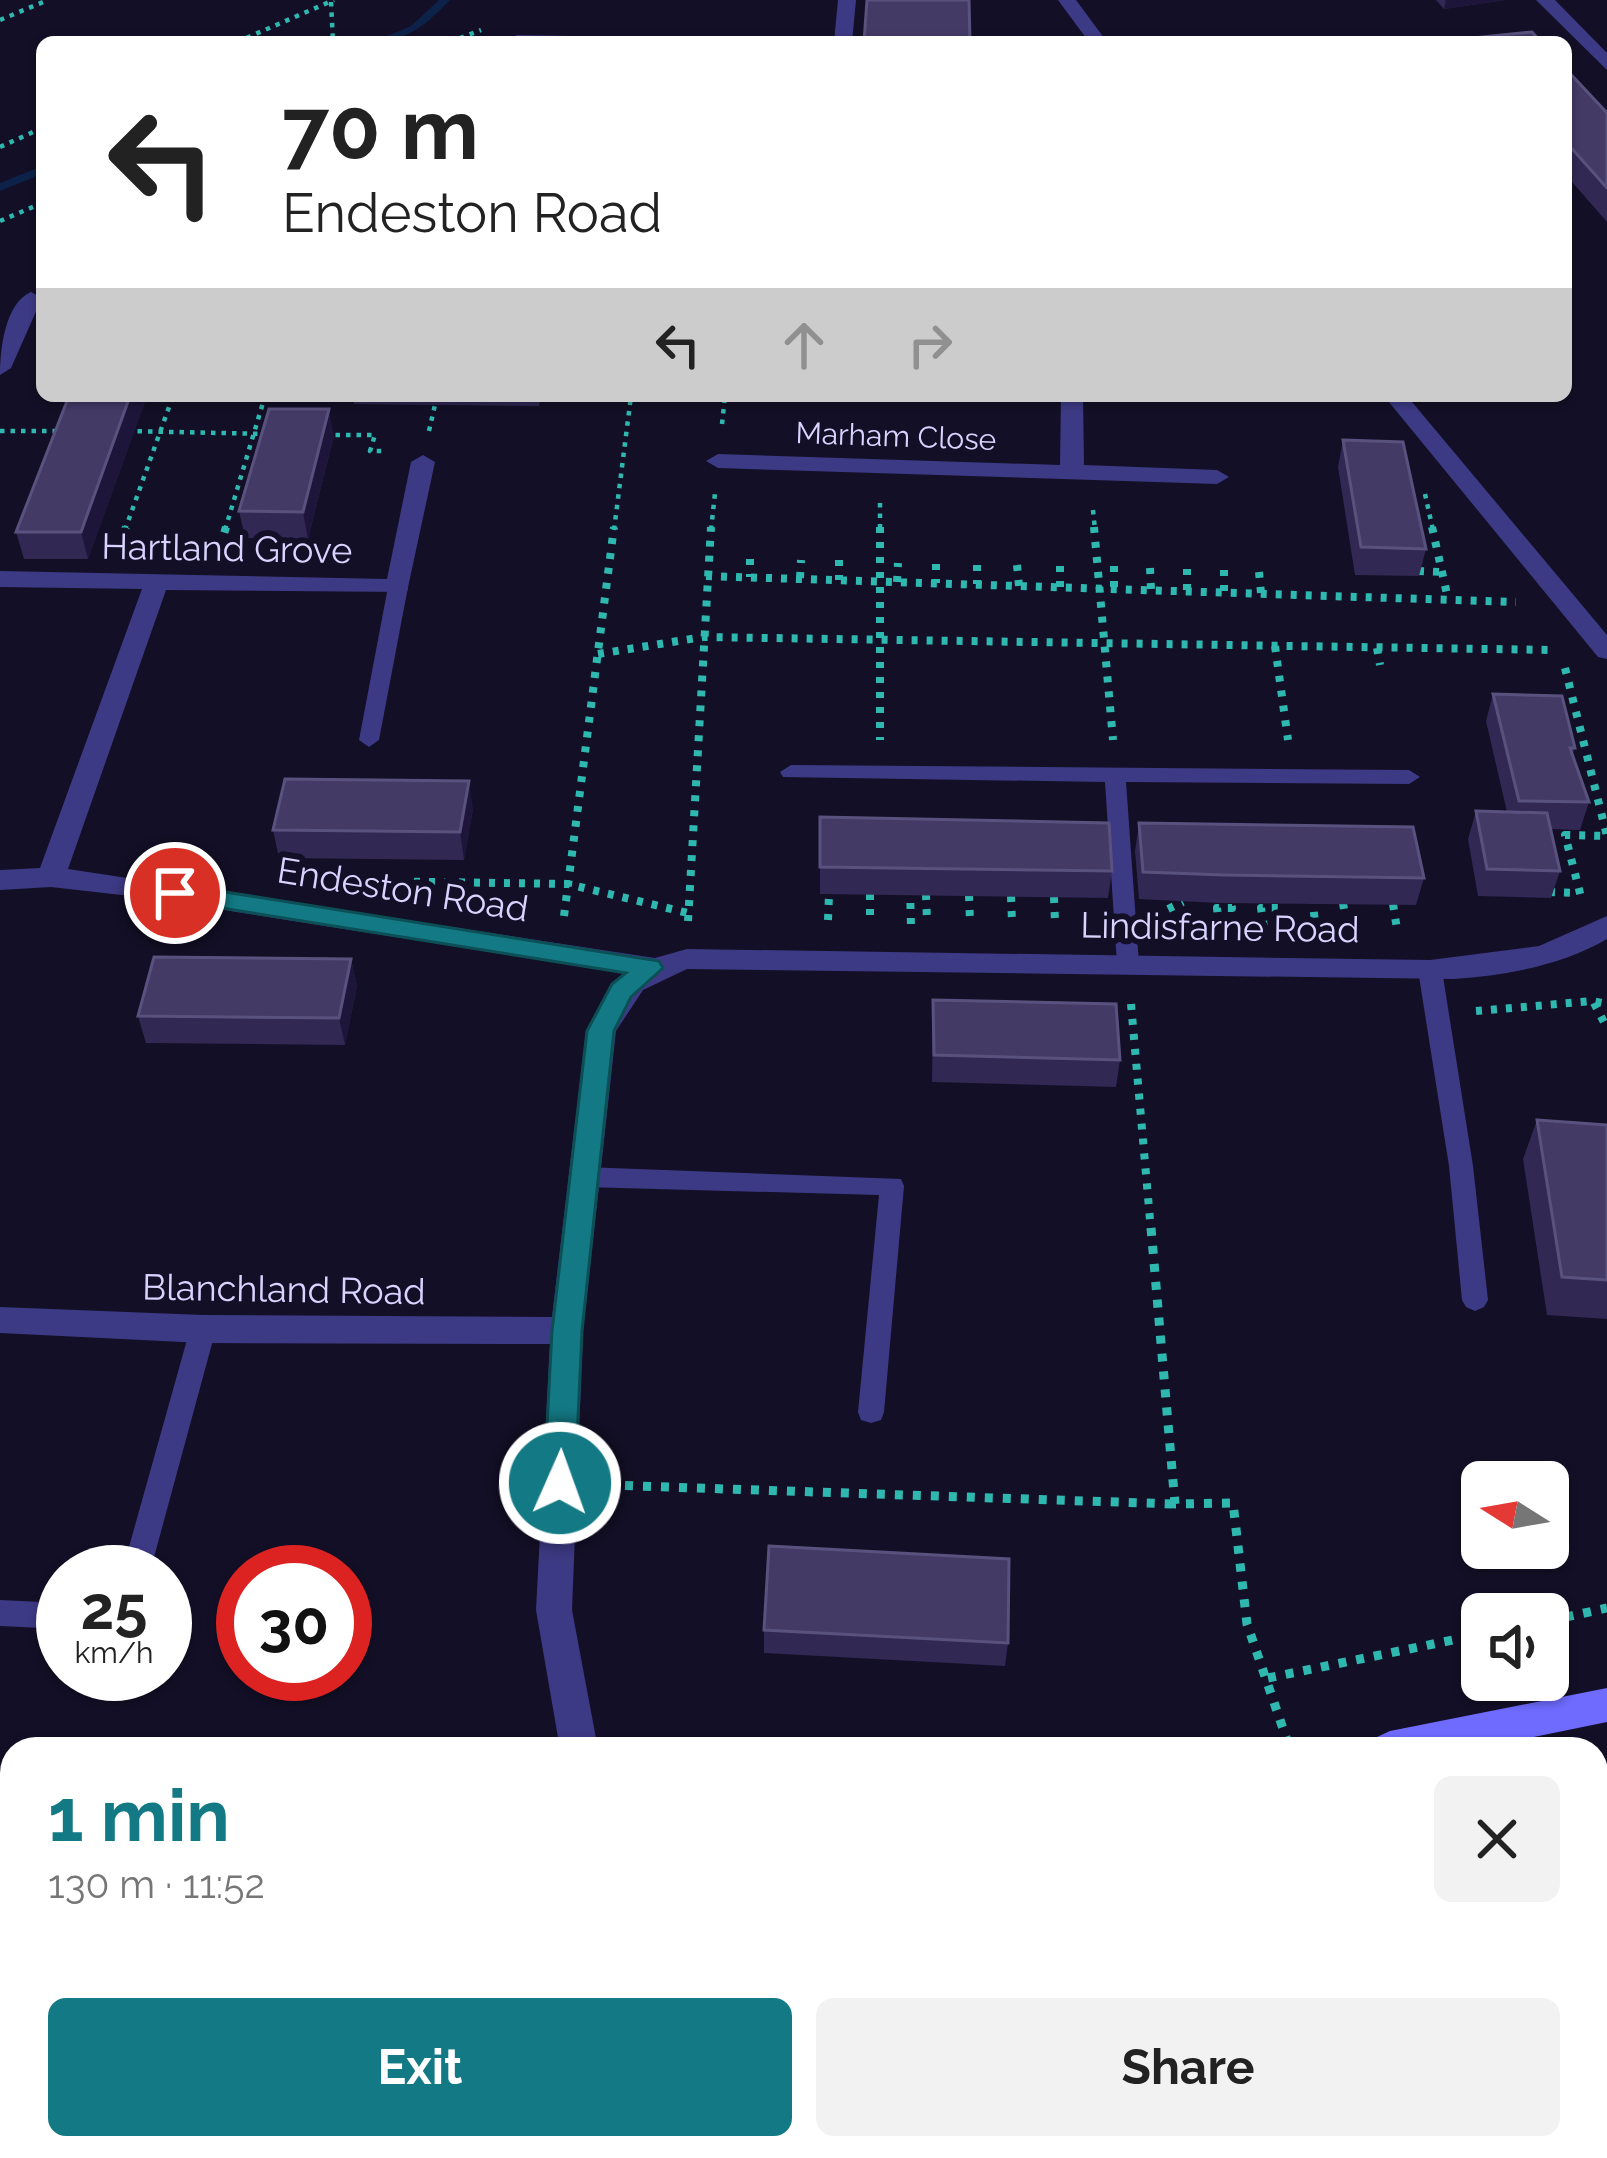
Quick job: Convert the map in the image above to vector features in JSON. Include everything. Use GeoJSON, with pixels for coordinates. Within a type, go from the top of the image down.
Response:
{"type":"FeatureCollection","features":[{"type":"Feature","properties":{"kind":"street"},"geometry":{"type":"LineString","coordinates":[[843,36],[847,0]]}},
{"type":"Feature","properties":{"kind":"street"},"geometry":{"type":"LineString","coordinates":[[1067,0],[1094,36]]}},
{"type":"Feature","properties":{"kind":"street"},"geometry":{"type":"LineString","coordinates":[[1545,0],[1607,64]]}},
{"type":"Feature","properties":{"kind":"street"},"geometry":{"type":"LineString","coordinates":[[0,368],[31,298]]}},
{"type":"Feature","properties":{"kind":"street"},"geometry":{"type":"LineString","coordinates":[[1073,402],[1081,472]]}},
{"type":"Feature","properties":{"kind":"street"},"geometry":{"type":"LineString","coordinates":[[1400,402],[1607,651]]}},
{"type":"Feature","properties":{"kind":"street","name":"Marham Close"},"geometry":{"type":"LineString","coordinates":[[718,461],[1217,477]]}},
{"type":"Feature","properties":{"kind":"street","name":"Hartland Grove"},"geometry":{"type":"LineString","coordinates":[[0,580],[398,587],[423,462]]}},
{"type":"Feature","properties":{"kind":"street"},"geometry":{"type":"LineString","coordinates":[[51,877],[157,582]]}},
{"type":"Feature","properties":{"kind":"street","name":"Endeston Road"},"geometry":{"type":"LineString","coordinates":[[0,880],[51,877],[650,968]]}},
{"type":"Feature","properties":{"kind":"street","name":"Lindisfarne Road"},"geometry":{"type":"LineString","coordinates":[[650,968],[687,959],[1430,970],[1510,967],[1581,943],[1607,926]]}},
{"type":"Feature","properties":{"kind":"street"},"geometry":{"type":"LineString","coordinates":[[577,1737],[554,1610],[567,1331],[601,1031],[621,991],[650,968]]}},
{"type":"Feature","properties":{"kind":"street","name":"Blanchland Road"},"geometry":{"type":"LineString","coordinates":[[0,1320],[203,1329],[567,1331]]}},
{"type":"Feature","properties":{"kind":"street"},"geometry":{"type":"LineString","coordinates":[[1449,1737],[1607,1705]]}},
{"type":"Feature","properties":{"kind":"lane"},"geometry":{"type":"LineString","coordinates":[[369,740],[398,587]]}},
{"type":"Feature","properties":{"kind":"lane"},"geometry":{"type":"LineString","coordinates":[[791,772],[1409,777]]}},
{"type":"Feature","properties":{"kind":"lane"},"geometry":{"type":"LineString","coordinates":[[1115,776],[1128,964]]}},
{"type":"Feature","properties":{"kind":"lane"},"geometry":{"type":"LineString","coordinates":[[1430,970],[1461,1166],[1475,1300]]}},
{"type":"Feature","properties":{"kind":"lane"},"geometry":{"type":"LineString","coordinates":[[584,1177],[892,1186],[871,1412]]}},
{"type":"Feature","properties":{"kind":"lane"},"geometry":{"type":"LineString","coordinates":[[143,1545],[203,1329]]}},
{"type":"Feature","properties":{"kind":"lane"},"geometry":{"type":"LineString","coordinates":[[0,1613],[36,1615]]}},
{"type":"Feature","properties":{"kind":"path"},"geometry":{"type":"LineString","coordinates":[[0,20],[48,0]]}},
{"type":"Feature","properties":{"kind":"path"},"geometry":{"type":"LineString","coordinates":[[251,36],[332,1],[333,36]]}},
{"type":"Feature","properties":{"kind":"path"},"geometry":{"type":"LineString","coordinates":[[0,147],[36,131]]}},
{"type":"Feature","properties":{"kind":"path"},"geometry":{"type":"LineString","coordinates":[[0,221],[36,206]]}},
{"type":"Feature","properties":{"kind":"path"},"geometry":{"type":"LineString","coordinates":[[106,581],[171,402]]}},
{"type":"Feature","properties":{"kind":"path"},"geometry":{"type":"LineString","coordinates":[[209,583],[264,402]]}},
{"type":"Feature","properties":{"kind":"path"},"geometry":{"type":"LineString","coordinates":[[559,953],[631,402]]}},
{"type":"Feature","properties":{"kind":"path"},"geometry":{"type":"LineString","coordinates":[[687,959],[706,576],[724,402]]}},
{"type":"Feature","properties":{"kind":"path"},"geometry":{"type":"LineString","coordinates":[[0,430],[69,431]]}},
{"type":"Feature","properties":{"kind":"path"},"geometry":{"type":"LineString","coordinates":[[115,431],[274,434]]}},
{"type":"Feature","properties":{"kind":"path"},"geometry":{"type":"LineString","coordinates":[[314,434],[375,435],[370,452],[389,452]]}},
{"type":"Feature","properties":{"kind":"path"},"geometry":{"type":"LineString","coordinates":[[880,466],[880,773]]}},
{"type":"Feature","properties":{"kind":"path"},"geometry":{"type":"LineString","coordinates":[[1081,472],[1108,644],[1115,776]]}},
{"type":"Feature","properties":{"kind":"path"},"geometry":{"type":"LineString","coordinates":[[1424,488],[1448,599]]}},
{"type":"Feature","properties":{"kind":"path"},"geometry":{"type":"LineString","coordinates":[[1405,506],[1428,507]]}},
{"type":"Feature","properties":{"kind":"path"},"geometry":{"type":"LineString","coordinates":[[1409,528],[1432,529]]}},
{"type":"Feature","properties":{"kind":"path"},"geometry":{"type":"LineString","coordinates":[[1414,550],[1437,551]]}},
{"type":"Feature","properties":{"kind":"path"},"geometry":{"type":"LineString","coordinates":[[750,559],[750,577]]}},
{"type":"Feature","properties":{"kind":"path"},"geometry":{"type":"LineString","coordinates":[[800,578],[801,560]]}},
{"type":"Feature","properties":{"kind":"path"},"geometry":{"type":"LineString","coordinates":[[839,560],[839,580]]}},
{"type":"Feature","properties":{"kind":"path"},"geometry":{"type":"LineString","coordinates":[[897,582],[898,563]]}},
{"type":"Feature","properties":{"kind":"path"},"geometry":{"type":"LineString","coordinates":[[936,583],[937,564]]}},
{"type":"Feature","properties":{"kind":"path"},"geometry":{"type":"LineString","coordinates":[[977,565],[977,584]]}},
{"type":"Feature","properties":{"kind":"path"},"geometry":{"type":"LineString","coordinates":[[1017,565],[1019,586]]}},
{"type":"Feature","properties":{"kind":"path"},"geometry":{"type":"LineString","coordinates":[[1060,566],[1060,587]]}},
{"type":"Feature","properties":{"kind":"path"},"geometry":{"type":"LineString","coordinates":[[1114,566],[1114,588]]}},
{"type":"Feature","properties":{"kind":"path"},"geometry":{"type":"LineString","coordinates":[[1150,568],[1150,589]]}},
{"type":"Feature","properties":{"kind":"path"},"geometry":{"type":"LineString","coordinates":[[1187,569],[1187,591]]}},
{"type":"Feature","properties":{"kind":"path"},"geometry":{"type":"LineString","coordinates":[[1224,570],[1224,592]]}},
{"type":"Feature","properties":{"kind":"path"},"geometry":{"type":"LineString","coordinates":[[1259,572],[1261,593]]}},
{"type":"Feature","properties":{"kind":"path"},"geometry":{"type":"LineString","coordinates":[[1418,572],[1442,572]]}},
{"type":"Feature","properties":{"kind":"path"},"geometry":{"type":"LineString","coordinates":[[706,576],[1571,603]]}},
{"type":"Feature","properties":{"kind":"path"},"geometry":{"type":"LineString","coordinates":[[1545,602],[1607,836],[1565,835],[1582,904],[1594,895]]}},
{"type":"Feature","properties":{"kind":"path"},"geometry":{"type":"LineString","coordinates":[[598,654],[703,637],[1560,650]]}},
{"type":"Feature","properties":{"kind":"path"},"geometry":{"type":"LineString","coordinates":[[749,650],[750,638]]}},
{"type":"Feature","properties":{"kind":"path"},"geometry":{"type":"LineString","coordinates":[[794,651],[795,639]]}},
{"type":"Feature","properties":{"kind":"path"},"geometry":{"type":"LineString","coordinates":[[839,652],[840,639]]}},
{"type":"Feature","properties":{"kind":"path"},"geometry":{"type":"LineString","coordinates":[[908,640],[908,652]]}},
{"type":"Feature","properties":{"kind":"path"},"geometry":{"type":"LineString","coordinates":[[951,641],[951,652]]}},
{"type":"Feature","properties":{"kind":"path"},"geometry":{"type":"LineString","coordinates":[[994,642],[994,653]]}},
{"type":"Feature","properties":{"kind":"path"},"geometry":{"type":"LineString","coordinates":[[1038,642],[1038,654]]}},
{"type":"Feature","properties":{"kind":"path"},"geometry":{"type":"LineString","coordinates":[[1083,643],[1083,655]]}},
{"type":"Feature","properties":{"kind":"path"},"geometry":{"type":"LineString","coordinates":[[1135,644],[1136,658]]}},
{"type":"Feature","properties":{"kind":"path"},"geometry":{"type":"LineString","coordinates":[[1175,644],[1176,659]]}},
{"type":"Feature","properties":{"kind":"path"},"geometry":{"type":"LineString","coordinates":[[1212,645],[1212,660]]}},
{"type":"Feature","properties":{"kind":"path"},"geometry":{"type":"LineString","coordinates":[[1251,646],[1252,660]]}},
{"type":"Feature","properties":{"kind":"path"},"geometry":{"type":"LineString","coordinates":[[1301,647],[1304,664]]}},
{"type":"Feature","properties":{"kind":"path"},"geometry":{"type":"LineString","coordinates":[[1341,647],[1343,664]]}},
{"type":"Feature","properties":{"kind":"path"},"geometry":{"type":"LineString","coordinates":[[1377,648],[1380,665]]}},
{"type":"Feature","properties":{"kind":"path"},"geometry":{"type":"LineString","coordinates":[[1570,743],[1584,744]]}},
{"type":"Feature","properties":{"kind":"path"},"geometry":{"type":"LineString","coordinates":[[1569,763],[1588,763]]}},
{"type":"Feature","properties":{"kind":"path"},"geometry":{"type":"LineString","coordinates":[[1584,798],[1597,798]]}},
{"type":"Feature","properties":{"kind":"path"},"geometry":{"type":"LineString","coordinates":[[1577,824],[1584,824],[1586,836]]}},
{"type":"Feature","properties":{"kind":"path"},"geometry":{"type":"LineString","coordinates":[[1558,864],[1574,865]]}},
{"type":"Feature","properties":{"kind":"path"},"geometry":{"type":"LineString","coordinates":[[910,878],[914,960]]}},
{"type":"Feature","properties":{"kind":"path"},"geometry":{"type":"LineString","coordinates":[[354,880],[568,884],[688,914],[711,915]]}},
{"type":"Feature","properties":{"kind":"path"},"geometry":{"type":"LineString","coordinates":[[1549,892],[1580,893]]}},
{"type":"Feature","properties":{"kind":"path"},"geometry":{"type":"LineString","coordinates":[[828,920],[830,894]]}},
{"type":"Feature","properties":{"kind":"path"},"geometry":{"type":"LineString","coordinates":[[870,894],[870,920]]}},
{"type":"Feature","properties":{"kind":"path"},"geometry":{"type":"LineString","coordinates":[[926,894],[927,921]]}},
{"type":"Feature","properties":{"kind":"path"},"geometry":{"type":"LineString","coordinates":[[968,895],[970,921]]}},
{"type":"Feature","properties":{"kind":"path"},"geometry":{"type":"LineString","coordinates":[[1011,896],[1012,922]]}},
{"type":"Feature","properties":{"kind":"path"},"geometry":{"type":"LineString","coordinates":[[1054,897],[1055,922]]}},
{"type":"Feature","properties":{"kind":"path"},"geometry":{"type":"LineString","coordinates":[[1169,926],[1167,906],[1182,906],[1183,902]]}},
{"type":"Feature","properties":{"kind":"path"},"geometry":{"type":"LineString","coordinates":[[1219,927],[1217,908],[1232,908],[1231,903]]}},
{"type":"Feature","properties":{"kind":"path"},"geometry":{"type":"LineString","coordinates":[[1343,903],[1347,928]]}},
{"type":"Feature","properties":{"kind":"path"},"geometry":{"type":"LineString","coordinates":[[1264,927],[1261,908],[1281,908],[1281,904]]}},
{"type":"Feature","properties":{"kind":"path"},"geometry":{"type":"LineString","coordinates":[[1393,904],[1397,929]]}},
{"type":"Feature","properties":{"kind":"path"},"geometry":{"type":"LineString","coordinates":[[805,919],[1281,927]]}},
{"type":"Feature","properties":{"kind":"path"},"geometry":{"type":"LineString","coordinates":[[1299,928],[1364,928]]}},
{"type":"Feature","properties":{"kind":"path"},"geometry":{"type":"LineString","coordinates":[[1381,928],[1420,929]]}},
{"type":"Feature","properties":{"kind":"path"},"geometry":{"type":"LineString","coordinates":[[1128,964],[1175,1504]]}},
{"type":"Feature","properties":{"kind":"path"},"geometry":{"type":"LineString","coordinates":[[1593,1001],[1607,1028]]}},
{"type":"Feature","properties":{"kind":"path"},"geometry":{"type":"LineString","coordinates":[[560,1483],[1234,1503],[1247,1624],[1286,1737]]}},
{"type":"Feature","properties":{"kind":"path"},"geometry":{"type":"LineString","coordinates":[[1569,1617],[1607,1609]]}},
{"type":"Feature","properties":{"kind":"path"},"geometry":{"type":"LineString","coordinates":[[1268,1678],[1461,1638]]}},
{"type":"Feature","properties":{"kind":"building"},"geometry":{"type":"Polygon","coordinates":[[[867,0],[969,0],[970,36],[864,36],[867,0]]]}},
{"type":"Feature","properties":{"kind":"building"},"geometry":{"type":"Polygon","coordinates":[[[1572,75],[1607,113],[1607,188],[1572,149],[1572,75]]]}},
{"type":"Feature","properties":{"kind":"building"},"geometry":{"type":"Polygon","coordinates":[[[67,402],[128,402],[81,532],[16,532],[67,402]]]}},
{"type":"Feature","properties":{"kind":"building"},"geometry":{"type":"Polygon","coordinates":[[[269,409],[329,409],[303,512],[239,511],[269,409]]]}},
{"type":"Feature","properties":{"kind":"building"},"geometry":{"type":"Polygon","coordinates":[[[1343,440],[1403,442],[1426,549],[1361,547],[1343,440]]]}},
{"type":"Feature","properties":{"kind":"building"},"geometry":{"type":"Polygon","coordinates":[[[1493,694],[1562,696],[1575,748],[1570,748],[1589,802],[1519,801],[1493,694]]]}},
{"type":"Feature","properties":{"kind":"building"},"geometry":{"type":"Polygon","coordinates":[[[285,779],[469,781],[460,832],[273,830],[285,779]]]}},
{"type":"Feature","properties":{"kind":"building"},"geometry":{"type":"Polygon","coordinates":[[[1476,811],[1547,813],[1560,871],[1487,869],[1476,811]]]}},
{"type":"Feature","properties":{"kind":"building"},"geometry":{"type":"Polygon","coordinates":[[[820,817],[1109,823],[1112,871],[820,867],[820,817]]]}},
{"type":"Feature","properties":{"kind":"building"},"geometry":{"type":"Polygon","coordinates":[[[1139,823],[1413,827],[1424,878],[1143,872],[1139,823]]]}},
{"type":"Feature","properties":{"kind":"building"},"geometry":{"type":"Polygon","coordinates":[[[154,957],[351,959],[339,1018],[138,1016],[154,957]]]}},
{"type":"Feature","properties":{"kind":"building"},"geometry":{"type":"Polygon","coordinates":[[[933,1000],[1116,1004],[1120,1060],[934,1055],[933,1000]]]}},
{"type":"Feature","properties":{"kind":"building"},"geometry":{"type":"Polygon","coordinates":[[[1537,1120],[1607,1125],[1607,1280],[1562,1277],[1537,1120]]]}},
{"type":"Feature","properties":{"kind":"building"},"geometry":{"type":"Polygon","coordinates":[[[769,1546],[1009,1559],[1008,1643],[764,1630],[769,1546]]]}},
{"type":"Feature","properties":{"kind":"waterway"},"geometry":{"type":"LineString","coordinates":[[394,36],[415,28],[445,0]]}},
{"type":"Feature","properties":{"kind":"waterway"},"geometry":{"type":"LineString","coordinates":[[0,187],[36,172]]}},
{"type":"Feature","properties":{"kind":"route"},"geometry":{"type":"LineString","coordinates":[[175,893],[650,968],[621,991],[601,1031],[567,1331],[560,1483]]}}]}
